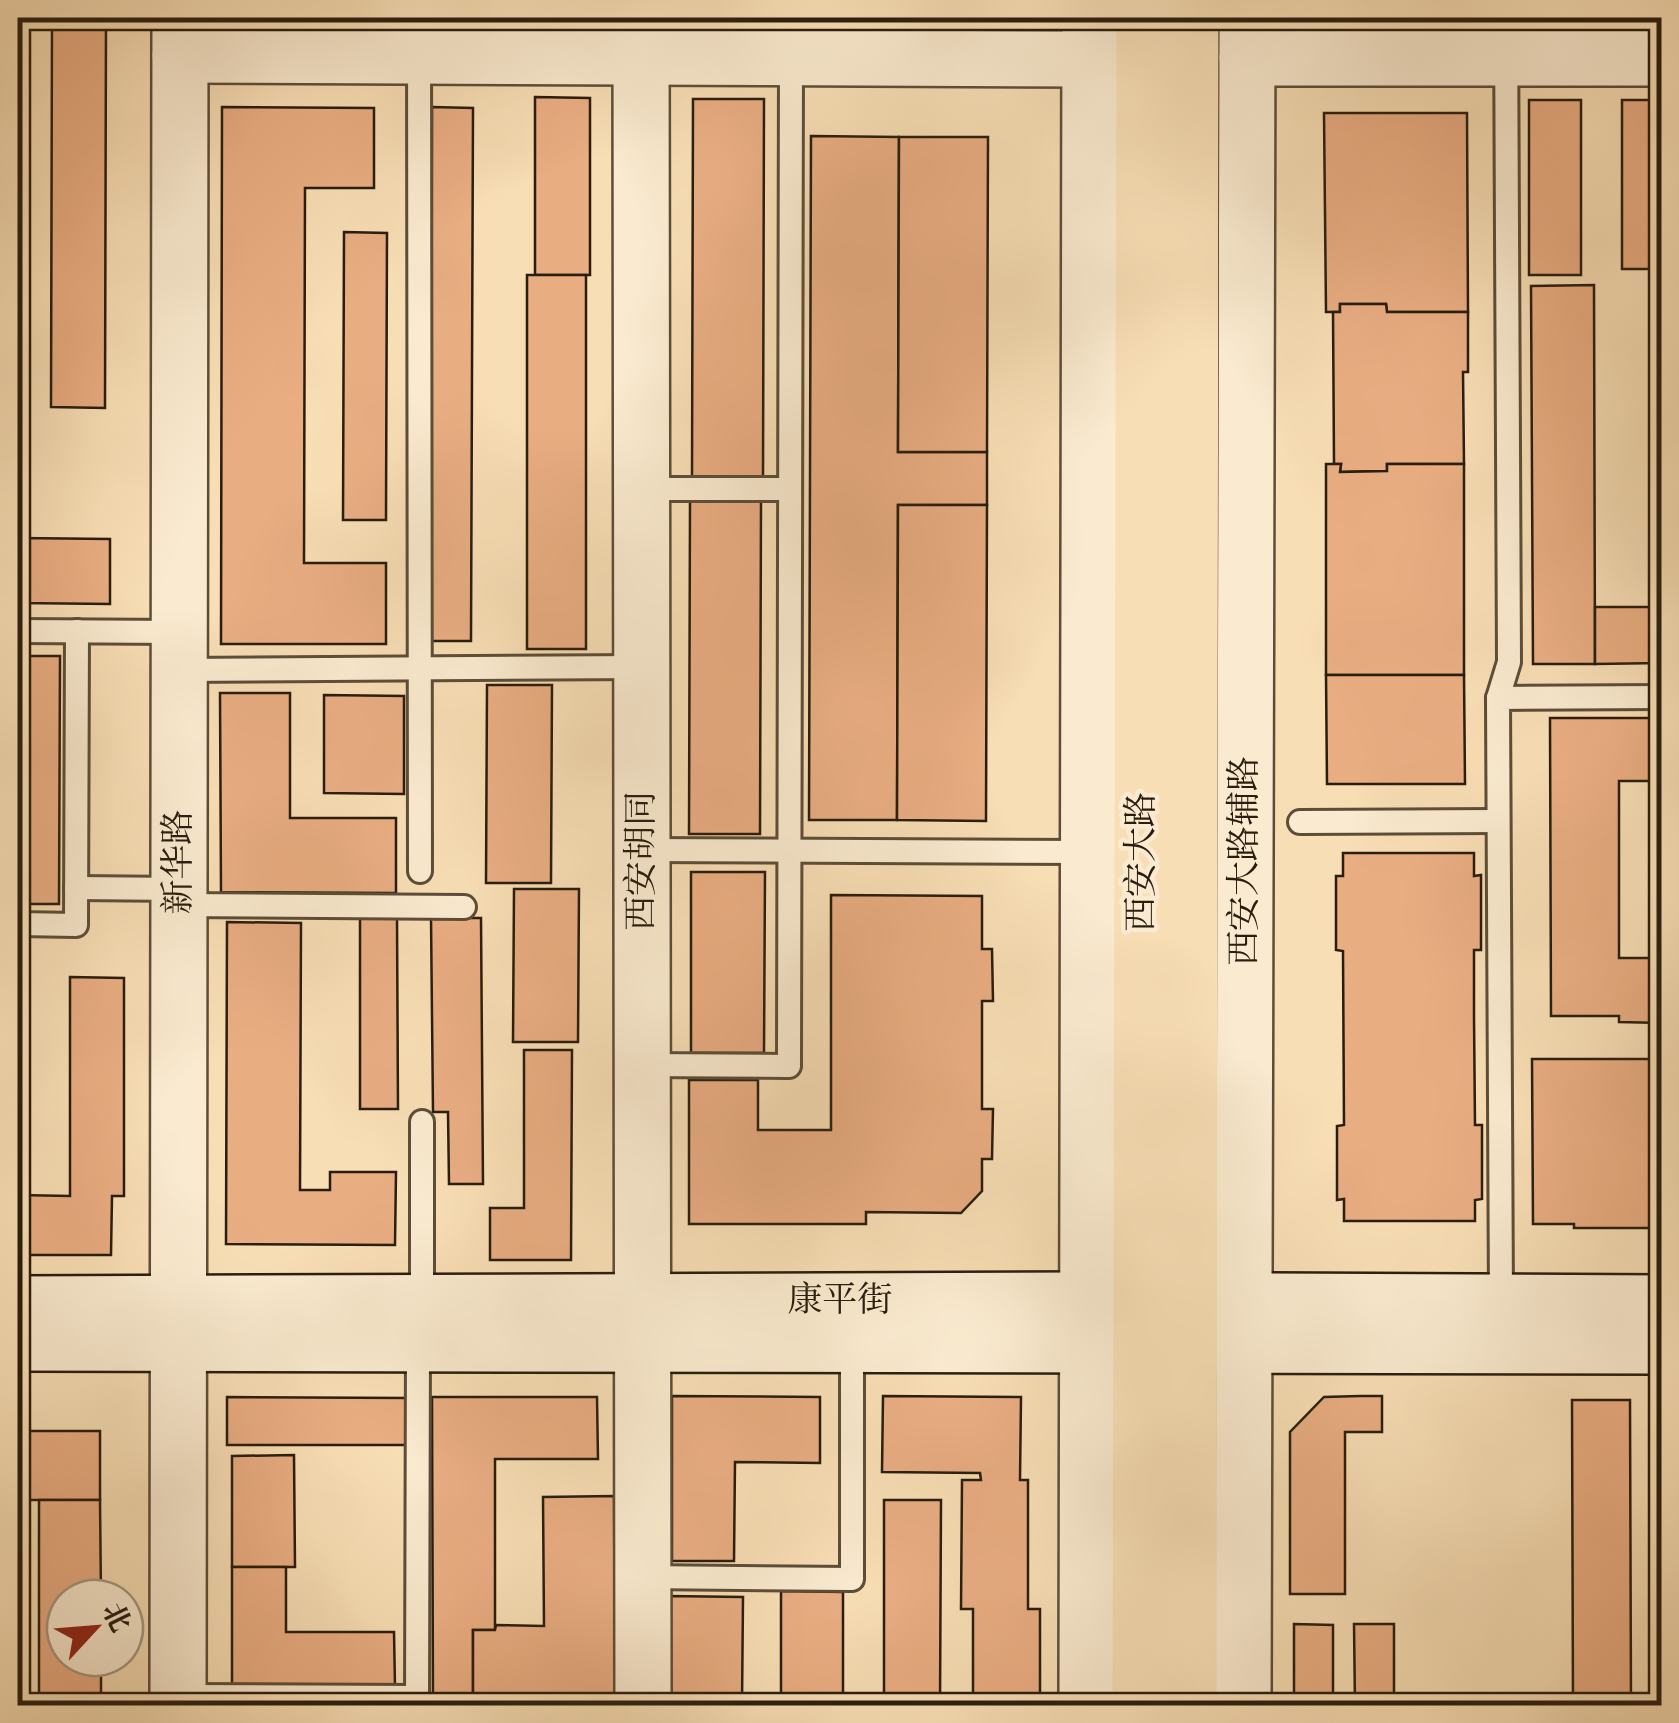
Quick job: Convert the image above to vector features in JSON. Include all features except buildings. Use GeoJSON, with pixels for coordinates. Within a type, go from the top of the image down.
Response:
{"type":"FeatureCollection","features":[{"type":"Feature","properties":{"kind":"main road","name":"西安大路"},"geometry":{"type":"LineString","coordinates":[[1140,1706],[1144,18]]}},
{"type":"Feature","properties":{"kind":"main road","name":"西安大路"},"geometry":{"type":"LineString","coordinates":[[1189,1706],[1139,1323],[1191,18]]}},
{"type":"Feature","properties":{"kind":"street"},"geometry":{"type":"LineString","coordinates":[[180,36],[641,37],[791,58],[854,38],[1090,38],[1089,852],[1139,1323],[1087,1706]]}},
{"type":"Feature","properties":{"kind":"street","name":"新华路"},"geometry":{"type":"LineString","coordinates":[[178,1701],[180,36]]}},
{"type":"Feature","properties":{"kind":"street","name":"西安胡同"},"geometry":{"type":"LineString","coordinates":[[641,37],[643,1706]]}},
{"type":"Feature","properties":{"kind":"street"},"geometry":{"type":"LineString","coordinates":[[1247,38],[1506,38],[1662,58]]}},
{"type":"Feature","properties":{"kind":"street","name":"西安大路辅路"},"geometry":{"type":"LineString","coordinates":[[1243,1706],[1247,38]]}},
{"type":"Feature","properties":{"kind":"street","name":"康平街"},"geometry":{"type":"LineString","coordinates":[[1244,1323],[1501,1302],[1662,1303]]}},
{"type":"Feature","properties":{"kind":"street","name":"康平街"},"geometry":{"type":"LineString","coordinates":[[18,1304],[179,1324],[1244,1323],[1662,1346]]}},
{"type":"Feature","properties":{"kind":"street","name":"康平街"},"geometry":{"type":"LineString","coordinates":[[642,1323],[852,1344],[1139,1323]]}},
{"type":"Feature","properties":{"kind":"street","name":"康平街"},"geometry":{"type":"LineString","coordinates":[[18,1344],[179,1324]]}},
{"type":"Feature","properties":{"kind":"lane"},"geometry":{"type":"LineString","coordinates":[[418,37],[420,871]]}},
{"type":"Feature","properties":{"kind":"lane"},"geometry":{"type":"LineString","coordinates":[[1501,1302],[1498,698],[1509,662],[1506,38]]}},
{"type":"Feature","properties":{"kind":"lane"},"geometry":{"type":"LineString","coordinates":[[642,1066],[788,1066],[791,58]]}},
{"type":"Feature","properties":{"kind":"lane"},"geometry":{"type":"LineString","coordinates":[[641,489],[790,489]]}},
{"type":"Feature","properties":{"kind":"lane"},"geometry":{"type":"LineString","coordinates":[[18,631],[77,631],[179,651],[422,668],[642,667]]}},
{"type":"Feature","properties":{"kind":"lane"},"geometry":{"type":"LineString","coordinates":[[18,924],[76,925],[77,631]]}},
{"type":"Feature","properties":{"kind":"lane"},"geometry":{"type":"LineString","coordinates":[[1498,698],[1662,697]]}},
{"type":"Feature","properties":{"kind":"lane"},"geometry":{"type":"LineString","coordinates":[[1300,822],[1498,821]]}},
{"type":"Feature","properties":{"kind":"lane"},"geometry":{"type":"LineString","coordinates":[[642,850],[1089,852]]}},
{"type":"Feature","properties":{"kind":"lane"},"geometry":{"type":"LineString","coordinates":[[76,888],[464,907]]}},
{"type":"Feature","properties":{"kind":"lane"},"geometry":{"type":"LineString","coordinates":[[178,1701],[416,1701],[422,1122]]}},
{"type":"Feature","properties":{"kind":"lane"},"geometry":{"type":"LineString","coordinates":[[642,1577],[852,1579],[852,1344]]}}]}
